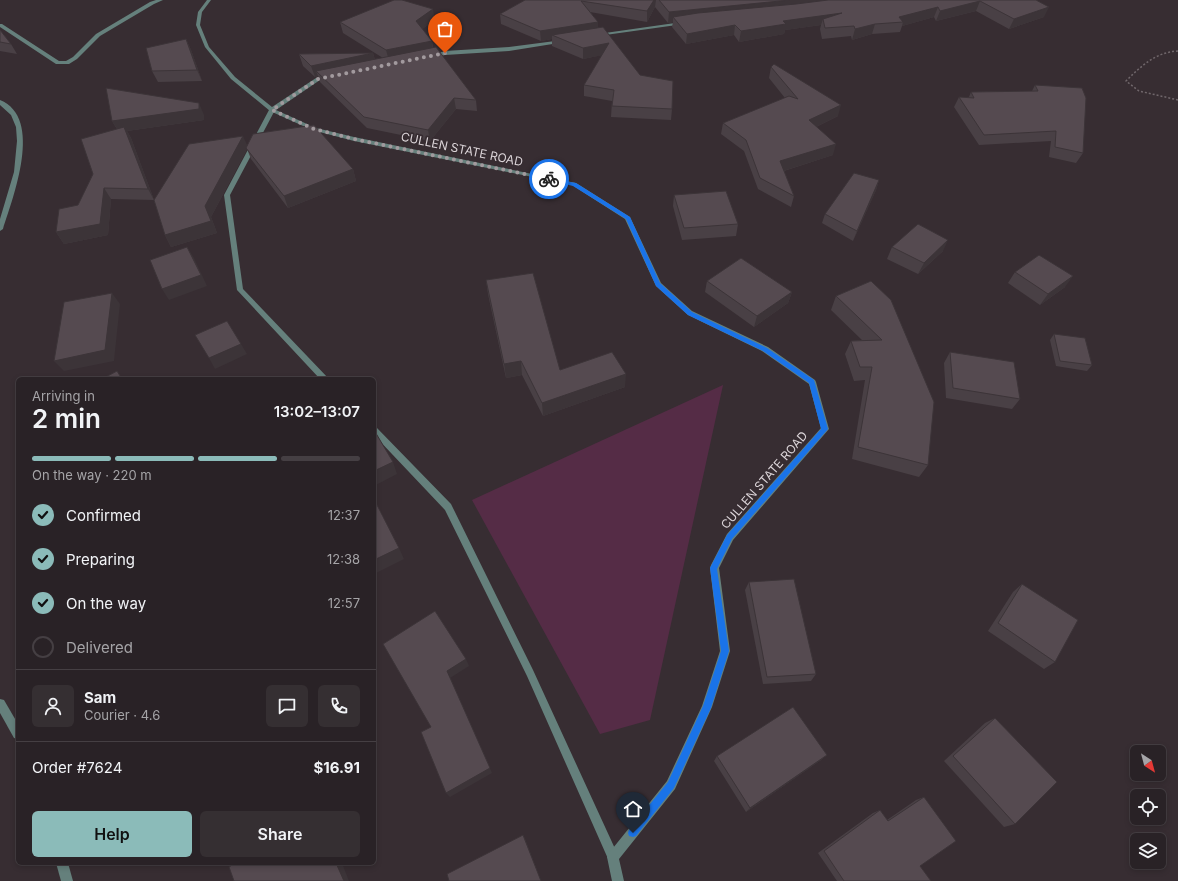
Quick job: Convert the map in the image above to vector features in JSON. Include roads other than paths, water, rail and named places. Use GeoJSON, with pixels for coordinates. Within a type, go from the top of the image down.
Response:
{"type":"FeatureCollection","features":[{"type":"Feature","properties":{"kind":"street"},"geometry":{"type":"LineString","coordinates":[[0,25],[58,63],[67,62],[75,58],[98,35],[152,3],[160,0]]}},
{"type":"Feature","properties":{"kind":"street","name":"CULLEN STATE ROAD"},"geometry":{"type":"LineString","coordinates":[[209,0],[200,12],[198,25],[207,47],[233,78],[272,110],[314,129],[354,139],[574,184],[628,218],[658,284],[690,313],[765,349],[812,382],[825,429],[730,537],[714,568],[725,651],[707,708],[671,785],[613,857]]}},
{"type":"Feature","properties":{"kind":"street"},"geometry":{"type":"LineString","coordinates":[[596,36],[690,22]]}},
{"type":"Feature","properties":{"kind":"street"},"geometry":{"type":"LineString","coordinates":[[422,58],[445,53],[509,49],[572,39]]}},
{"type":"Feature","properties":{"kind":"street"},"geometry":{"type":"LineString","coordinates":[[323,377],[240,290],[227,195],[272,110],[318,79],[333,75]]}},
{"type":"Feature","properties":{"kind":"street"},"geometry":{"type":"LineString","coordinates":[[0,102],[14,114],[21,140],[15,181],[0,229]]}},
{"type":"Feature","properties":{"kind":"street"},"geometry":{"type":"LineString","coordinates":[[376,432],[448,507],[530,673],[613,857],[618,881]]}},
{"type":"Feature","properties":{"kind":"street"},"geometry":{"type":"LineString","coordinates":[[0,704],[16,731]]}},
{"type":"Feature","properties":{"kind":"street"},"geometry":{"type":"LineString","coordinates":[[63,865],[67,881]]}}]}
